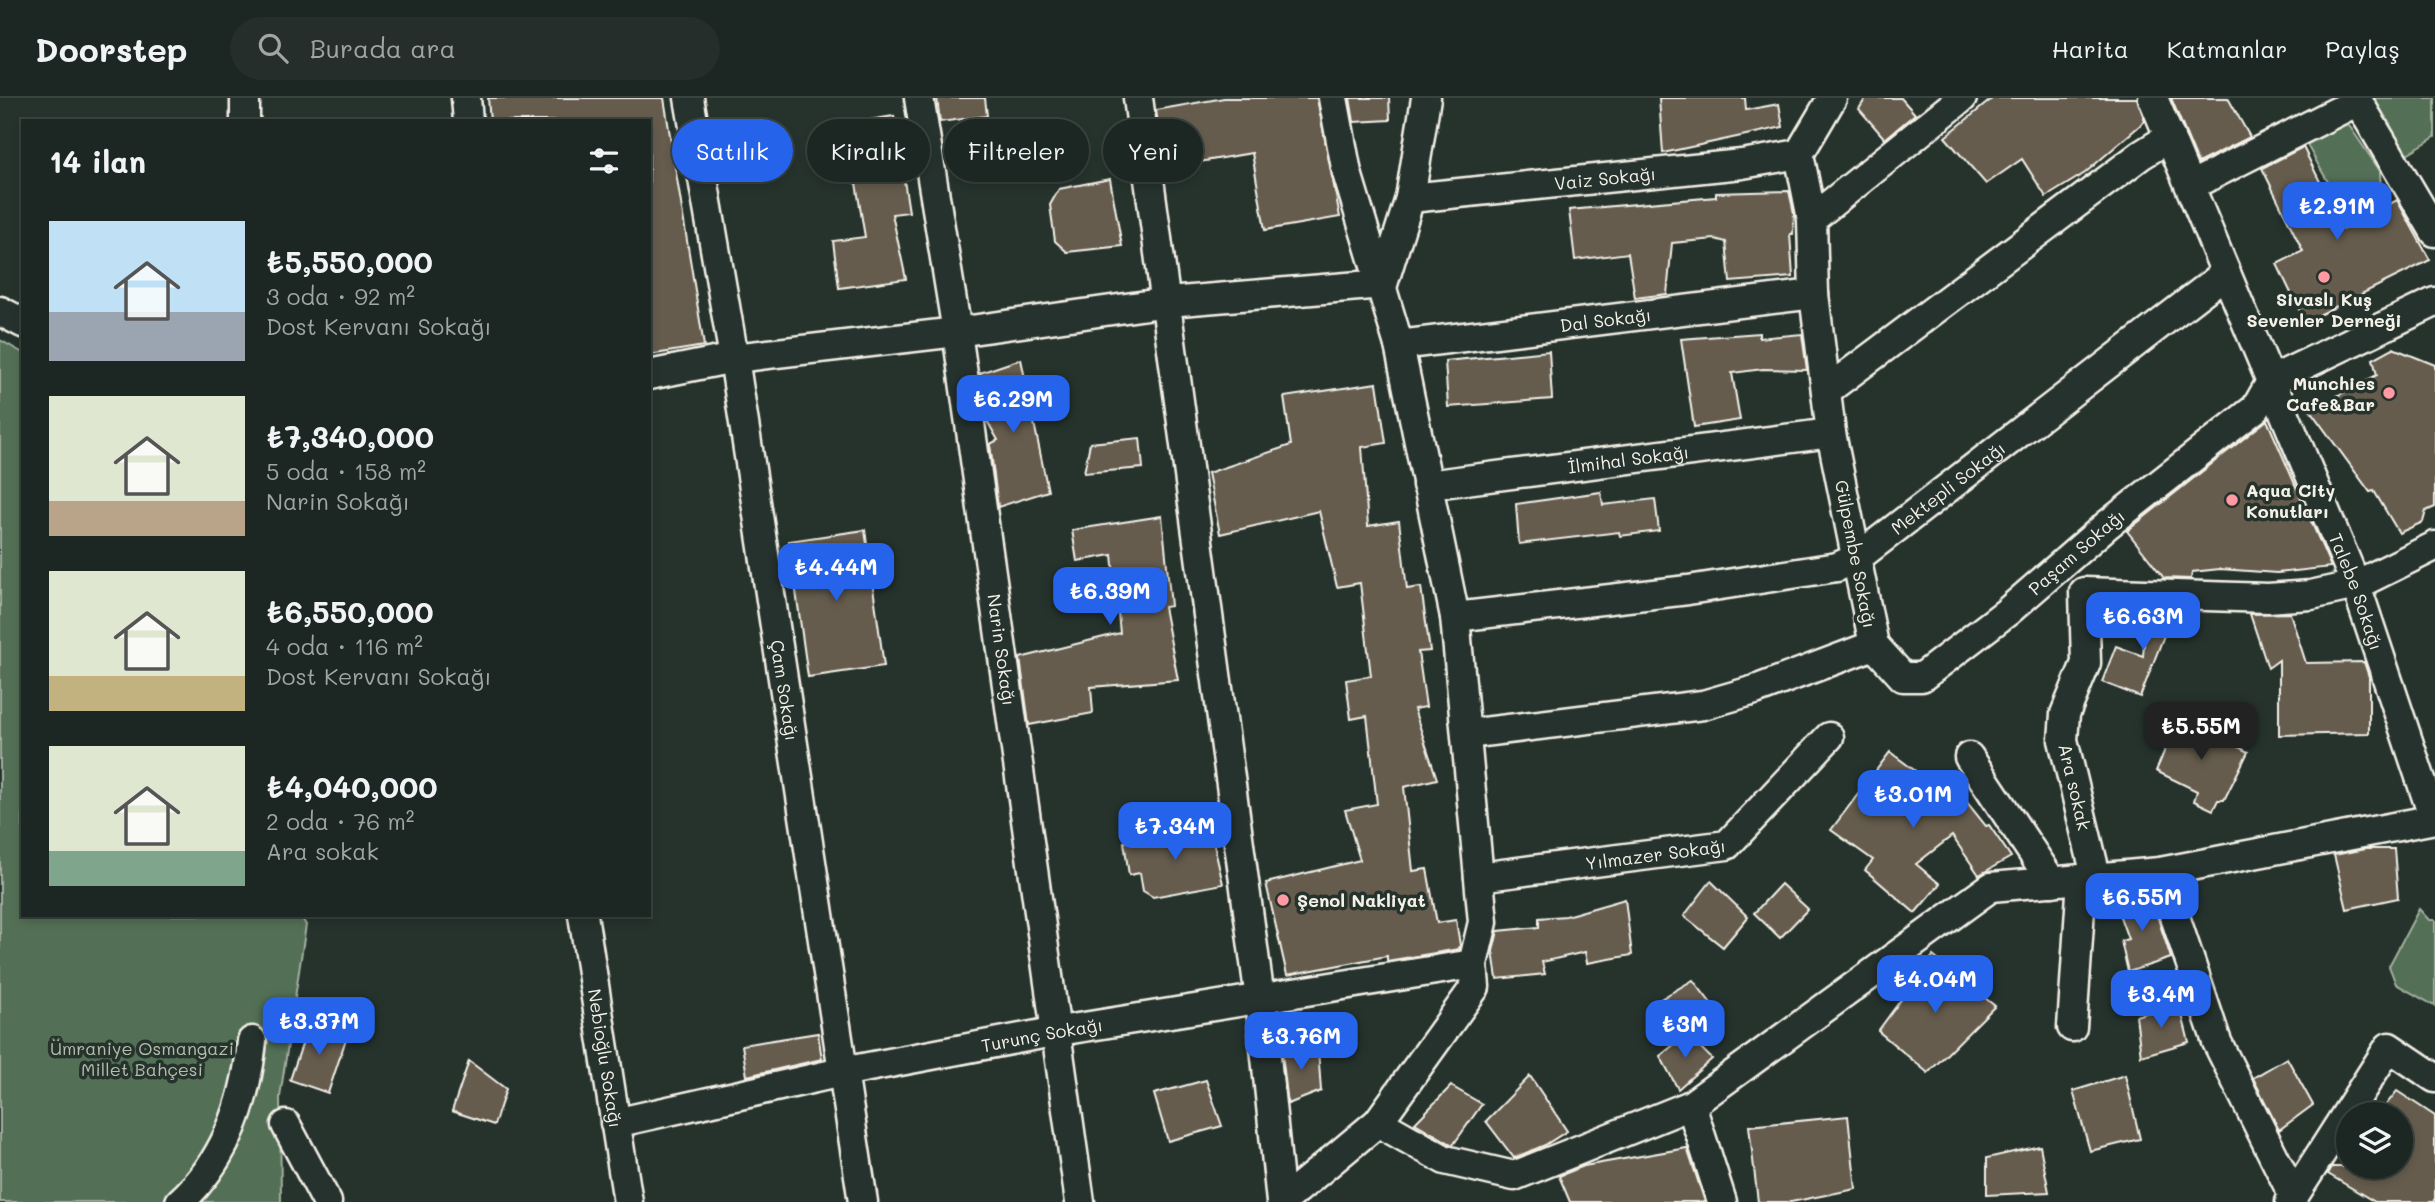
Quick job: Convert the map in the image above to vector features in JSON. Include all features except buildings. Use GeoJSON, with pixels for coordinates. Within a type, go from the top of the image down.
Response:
{"type":"FeatureCollection","features":[{"type":"Feature","properties":{"kind":"street"},"geometry":{"type":"LineString","coordinates":[[245,98],[245,119]]}},
{"type":"Feature","properties":{"kind":"street"},"geometry":{"type":"LineString","coordinates":[[466,98],[468,119]]}},
{"type":"Feature","properties":{"kind":"street","name":"Çam Sokağı"},"geometry":{"type":"LineString","coordinates":[[689,98],[734,358],[863,1202]]}},
{"type":"Feature","properties":{"kind":"street","name":"Narin Sokağı"},"geometry":{"type":"LineString","coordinates":[[919,98],[957,332],[1053,1031],[1080,1202]]}},
{"type":"Feature","properties":{"kind":"street"},"geometry":{"type":"LineString","coordinates":[[1138,98],[1168,302],[1260,999],[1282,1202]]}},
{"type":"Feature","properties":{"kind":"street"},"geometry":{"type":"LineString","coordinates":[[1282,1202],[1378,1122],[1475,987],[1473,964],[1483,922],[1455,617],[1399,345],[1383,284],[1347,173],[1333,98]]}},
{"type":"Feature","properties":{"kind":"street"},"geometry":{"type":"LineString","coordinates":[[1383,284],[1410,198],[1426,98]]}},
{"type":"Feature","properties":{"kind":"street"},"geometry":{"type":"LineString","coordinates":[[1799,153],[1832,98]]}},
{"type":"Feature","properties":{"kind":"street"},"geometry":{"type":"LineString","coordinates":[[1812,219],[1962,98]]}},
{"type":"Feature","properties":{"kind":"street","name":"Talebe Sokağı"},"geometry":{"type":"LineString","coordinates":[[2153,98],[2192,185],[2356,585],[2429,789],[2434,819]]}},
{"type":"Feature","properties":{"kind":"street"},"geometry":{"type":"LineString","coordinates":[[2192,185],[2357,99],[2435,232]]}},
{"type":"Feature","properties":{"kind":"street"},"geometry":{"type":"LineString","coordinates":[[1826,391],[2141,155],[2170,137]]}},
{"type":"Feature","properties":{"kind":"street","name":"Vaiz Sokağı"},"geometry":{"type":"LineString","coordinates":[[1410,198],[1742,163],[1799,153]]}},
{"type":"Feature","properties":{"kind":"street","name":"Gülpembe Sokağı"},"geometry":{"type":"LineString","coordinates":[[1467,734],[1703,705],[1755,690],[1874,645],[1831,433],[1814,294],[1812,219],[1799,153]]}},
{"type":"Feature","properties":{"kind":"street","name":"Mektepli Sokağı"},"geometry":{"type":"LineString","coordinates":[[1455,617],[1812,573],[1857,558],[2226,272]]}},
{"type":"Feature","properties":{"kind":"street"},"geometry":{"type":"LineString","coordinates":[[651,375],[734,358],[957,332],[1168,302],[1383,284]]}},
{"type":"Feature","properties":{"kind":"street","name":"Dal Sokağı"},"geometry":{"type":"LineString","coordinates":[[1399,345],[1814,294]]}},
{"type":"Feature","properties":{"kind":"street"},"geometry":{"type":"LineString","coordinates":[[2272,380],[2435,302]]}},
{"type":"Feature","properties":{"kind":"street"},"geometry":{"type":"LineString","coordinates":[[0,311],[21,322]]}},
{"type":"Feature","properties":{"kind":"street","name":"Paşam Sokağı"},"geometry":{"type":"LineString","coordinates":[[1874,645],[1903,677],[1922,677],[2007,612],[2256,408],[2272,380]]}},
{"type":"Feature","properties":{"kind":"street","name":"İlmihal Sokağı"},"geometry":{"type":"LineString","coordinates":[[1427,485],[1831,433]]}},
{"type":"Feature","properties":{"kind":"street"},"geometry":{"type":"LineString","coordinates":[[2060,566],[2084,592],[2267,598],[2311,595],[2356,585],[2435,546]]}},
{"type":"Feature","properties":{"kind":"street","name":"Ara sokak"},"geometry":{"type":"LineString","coordinates":[[2072,1027],[2089,880],[2062,726],[2086,663],[2084,592]]}},
{"type":"Feature","properties":{"kind":"street","name":"Yılmazer Sokağı"},"geometry":{"type":"LineString","coordinates":[[1479,877],[1727,845],[1829,737]]}},
{"type":"Feature","properties":{"kind":"street"},"geometry":{"type":"LineString","coordinates":[[1969,757],[2052,882]]}},
{"type":"Feature","properties":{"kind":"street"},"geometry":{"type":"LineString","coordinates":[[1378,1122],[1445,1160],[1514,1176],[1691,1105],[1990,887],[2161,872],[2434,819]]}},
{"type":"Feature","properties":{"kind":"street"},"geometry":{"type":"LineString","coordinates":[[2161,872],[2217,1042],[2292,1199]]}},
{"type":"Feature","properties":{"kind":"street","name":"Nebioğlu Sokağı"},"geometry":{"type":"LineString","coordinates":[[583,917],[628,1202]]}},
{"type":"Feature","properties":{"kind":"street","name":"Turunç Sokağı"},"geometry":{"type":"LineString","coordinates":[[615,1123],[842,1072],[1053,1031],[1473,964]]}},
{"type":"Feature","properties":{"kind":"street"},"geometry":{"type":"LineString","coordinates":[[180,1202],[193,1190],[220,1154],[240,1110],[252,1041]]}},
{"type":"Feature","properties":{"kind":"street"},"geometry":{"type":"LineString","coordinates":[[2292,1199],[2389,1048],[2435,1078]]}},
{"type":"Feature","properties":{"kind":"street"},"geometry":{"type":"LineString","coordinates":[[1691,1105],[1722,1202]]}},
{"type":"Feature","properties":{"kind":"street"},"geometry":{"type":"LineString","coordinates":[[286,1125],[327,1202]]}},
{"type":"Feature","properties":{"kind":"green space"},"geometry":{"type":"Polygon","coordinates":[[[2370,98],[2435,98],[2435,137],[2407,154],[2370,98]]]}},
{"type":"Feature","properties":{"kind":"green space"},"geometry":{"type":"Polygon","coordinates":[[[2344,118],[2380,171],[2381,196],[2334,226],[2327,213],[2341,205],[2303,138],[2344,118]]]}},
{"type":"Feature","properties":{"kind":"green space","name":"Ümraniye Osmangazi Millet Bahçesi"},"geometry":{"type":"Polygon","coordinates":[[[0,340],[21,352],[21,917],[301,917],[306,925],[280,1097],[281,1202],[0,1202],[0,340]]]}},
{"type":"Feature","properties":{"kind":"green space"},"geometry":{"type":"Polygon","coordinates":[[[2419,909],[2429,920],[2435,920],[2435,1006],[2396,984],[2389,966],[2419,909]]]}},
{"type":"Feature","properties":{"kind":"place","name":"Sivaslı Kuş Sevenler Derneği"},"geometry":{"type":"Point","coordinates":[2324,277]}},
{"type":"Feature","properties":{"kind":"place","name":"Munchies Cafe&Bar"},"geometry":{"type":"Point","coordinates":[2389,393]}},
{"type":"Feature","properties":{"kind":"place","name":"Aqua City Konutları"},"geometry":{"type":"Point","coordinates":[2232,500]}},
{"type":"Feature","properties":{"kind":"place","name":"Şenol Nakliyat"},"geometry":{"type":"Point","coordinates":[1283,900]}}]}
